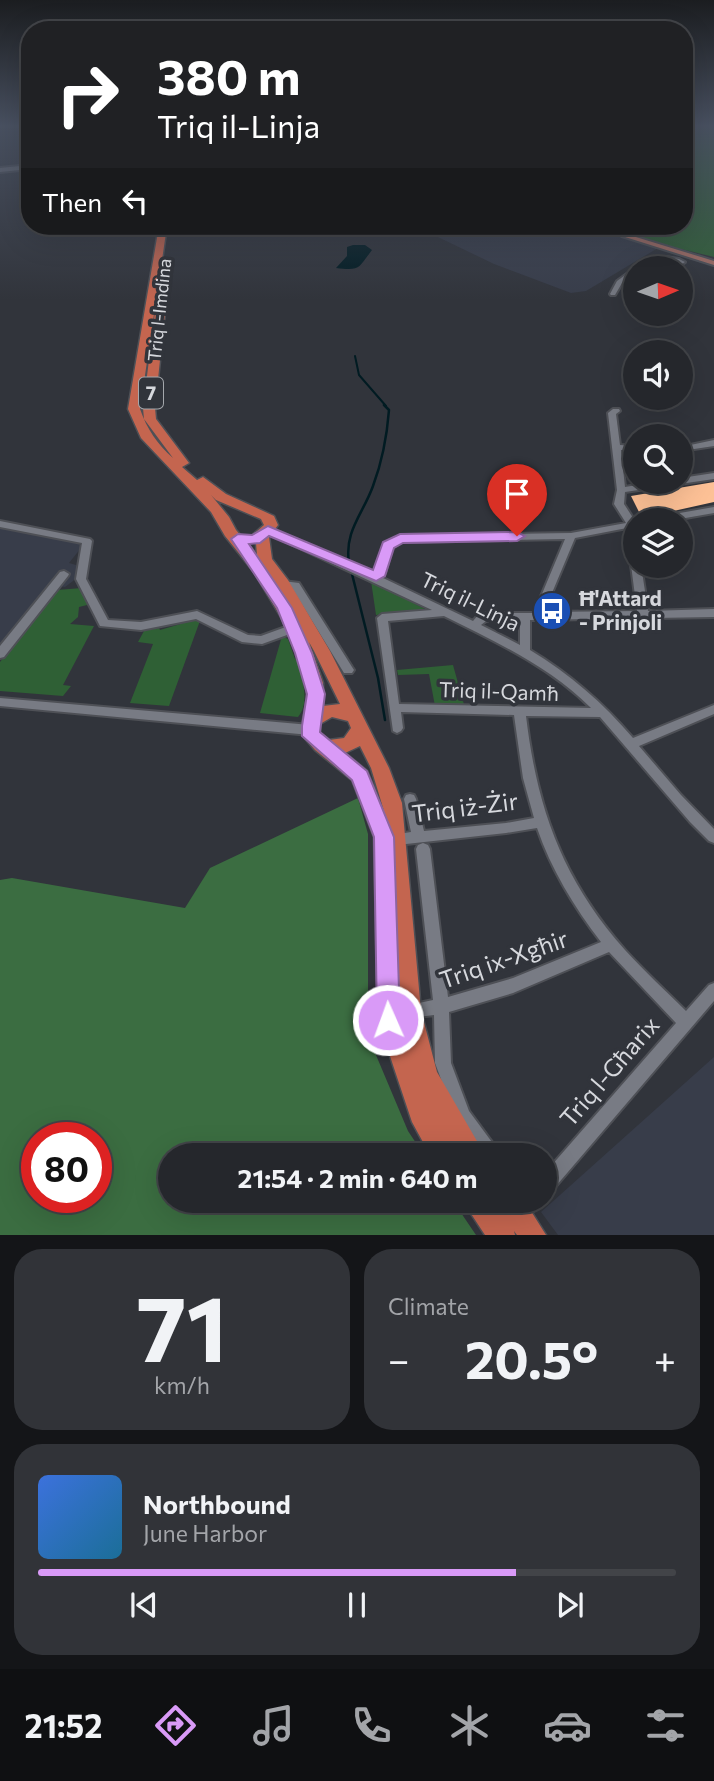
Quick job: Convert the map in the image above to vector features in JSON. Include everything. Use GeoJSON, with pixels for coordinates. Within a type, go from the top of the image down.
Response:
{"type":"FeatureCollection","features":[{"type":"Feature","properties":{"kind":"highway","name":"Triq l-Imdina"},"geometry":{"type":"LineString","coordinates":[[162,235],[134,409],[137,423],[152,446],[181,471],[226,523],[229,532],[238,539],[284,608],[294,628],[316,694],[314,732]]}},
{"type":"Feature","properties":{"kind":"highway","name":"Triq l-Imdina"},"geometry":{"type":"LineString","coordinates":[[169,235],[149,408],[150,419],[184,464],[221,497],[254,511]]}},
{"type":"Feature","properties":{"kind":"highway"},"geometry":{"type":"LineString","coordinates":[[226,523],[240,512],[254,511],[270,520],[265,533],[265,560],[326,647],[357,722],[380,768],[392,803],[397,839],[410,1012],[426,1076],[463,1143]]}},
{"type":"Feature","properties":{"kind":"highway"},"geometry":{"type":"LineString","coordinates":[[238,539],[246,540],[265,533]]}},
{"type":"Feature","properties":{"kind":"highway"},"geometry":{"type":"LineString","coordinates":[[314,732],[320,714],[331,710],[344,711],[357,722]]}},
{"type":"Feature","properties":{"kind":"highway"},"geometry":{"type":"LineString","coordinates":[[314,732],[335,748],[350,744],[356,739],[357,722]]}},
{"type":"Feature","properties":{"kind":"highway"},"geometry":{"type":"LineString","coordinates":[[314,732],[360,776],[384,837],[388,1020],[424,1122],[437,1143]]}},
{"type":"Feature","properties":{"kind":"main road"},"geometry":{"type":"LineString","coordinates":[[624,235],[714,262]]}},
{"type":"Feature","properties":{"kind":"street"},"geometry":{"type":"LineString","coordinates":[[613,294],[623,279]]}},
{"type":"Feature","properties":{"kind":"street"},"geometry":{"type":"LineString","coordinates":[[616,411],[612,413],[621,490],[619,504],[623,510]]}},
{"type":"Feature","properties":{"kind":"street"},"geometry":{"type":"LineString","coordinates":[[693,447],[714,443]]}},
{"type":"Feature","properties":{"kind":"street"},"geometry":{"type":"LineString","coordinates":[[617,447],[623,447]]}},
{"type":"Feature","properties":{"kind":"street"},"geometry":{"type":"LineString","coordinates":[[693,479],[714,476]]}},
{"type":"Feature","properties":{"kind":"street"},"geometry":{"type":"LineString","coordinates":[[693,515],[713,512]]}},
{"type":"Feature","properties":{"kind":"street"},"geometry":{"type":"LineString","coordinates":[[0,524],[87,541],[81,579],[104,622],[141,626],[197,615],[246,639],[261,640],[294,628]]}},
{"type":"Feature","properties":{"kind":"street"},"geometry":{"type":"LineString","coordinates":[[376,576],[380,573],[388,546],[400,539],[570,536],[623,526]]}},
{"type":"Feature","properties":{"kind":"street","name":"Triq il-Linja"},"geometry":{"type":"LineString","coordinates":[[265,533],[376,576],[525,650],[569,682],[603,713],[692,817],[714,837]]}},
{"type":"Feature","properties":{"kind":"street"},"geometry":{"type":"LineString","coordinates":[[538,615],[570,536]]}},
{"type":"Feature","properties":{"kind":"street"},"geometry":{"type":"LineString","coordinates":[[0,654],[64,574]]}},
{"type":"Feature","properties":{"kind":"street"},"geometry":{"type":"LineString","coordinates":[[638,578],[643,614]]}},
{"type":"Feature","properties":{"kind":"street"},"geometry":{"type":"LineString","coordinates":[[397,728],[382,618],[446,612]]}},
{"type":"Feature","properties":{"kind":"street"},"geometry":{"type":"LineString","coordinates":[[475,625],[483,618],[525,618],[538,615],[714,613]]}},
{"type":"Feature","properties":{"kind":"street"},"geometry":{"type":"LineString","coordinates":[[525,618],[525,650]]}},
{"type":"Feature","properties":{"kind":"street"},"geometry":{"type":"LineString","coordinates":[[326,647],[348,670]]}},
{"type":"Feature","properties":{"kind":"street"},"geometry":{"type":"LineString","coordinates":[[0,702],[314,732]]}},
{"type":"Feature","properties":{"kind":"street","name":"Triq il-Qamħ"},"geometry":{"type":"LineString","coordinates":[[395,708],[603,713]]}},
{"type":"Feature","properties":{"kind":"street"},"geometry":{"type":"LineString","coordinates":[[632,744],[714,709]]}},
{"type":"Feature","properties":{"kind":"street"},"geometry":{"type":"LineString","coordinates":[[520,713],[524,761],[539,822],[567,879],[611,944],[686,1022]]}},
{"type":"Feature","properties":{"kind":"street"},"geometry":{"type":"LineString","coordinates":[[410,799],[421,843],[441,1006],[443,1063],[463,1116],[482,1143]]}},
{"type":"Feature","properties":{"kind":"street","name":"Triq iż-Żir"},"geometry":{"type":"LineString","coordinates":[[397,839],[421,843],[539,822]]}},
{"type":"Feature","properties":{"kind":"street","name":"Triq ix-Xgħir"},"geometry":{"type":"LineString","coordinates":[[410,1012],[441,1006],[540,976],[611,944]]}},
{"type":"Feature","properties":{"kind":"street","name":"Triq l-Għarix"},"geometry":{"type":"LineString","coordinates":[[557,1171],[714,990]]}},
{"type":"Feature","properties":{"kind":"shaded area"},"geometry":{"type":"Polygon","coordinates":[[[434,235],[621,235],[658,248],[645,256],[623,256],[623,269],[586,291],[571,293],[494,264],[434,235]]]}},
{"type":"Feature","properties":{"kind":"shaded area"},"geometry":{"type":"Polygon","coordinates":[[[365,245],[372,250],[358,267],[336,268],[347,256],[347,247],[365,245]]]}},
{"type":"Feature","properties":{"kind":"shaded area"},"geometry":{"type":"Polygon","coordinates":[[[0,526],[85,543],[69,563],[76,565],[79,574],[65,587],[50,585],[0,647],[0,526]]]}},
{"type":"Feature","properties":{"kind":"shaded area"},"geometry":{"type":"Polygon","coordinates":[[[714,1057],[714,1235],[558,1235],[542,1213],[557,1213],[557,1198],[714,1057]]]}},
{"type":"Feature","properties":{"kind":"green space"},"geometry":{"type":"Polygon","coordinates":[[[693,185],[714,185],[714,257],[652,242],[636,235],[693,235],[693,185]]]}},
{"type":"Feature","properties":{"kind":"green space"},"geometry":{"type":"Polygon","coordinates":[[[371,581],[425,609],[376,615],[371,581]]]}},
{"type":"Feature","properties":{"kind":"green space"},"geometry":{"type":"Polygon","coordinates":[[[82,588],[91,604],[79,607],[78,617],[70,624],[94,626],[63,685],[71,686],[63,696],[0,691],[0,662],[57,590],[82,588]]]}},
{"type":"Feature","properties":{"kind":"green space"},"geometry":{"type":"Polygon","coordinates":[[[201,618],[169,706],[130,703],[153,644],[138,642],[144,631],[160,630],[201,618]]]}},
{"type":"Feature","properties":{"kind":"green space"},"geometry":{"type":"Polygon","coordinates":[[[282,636],[288,639],[295,659],[298,658],[303,681],[304,704],[298,717],[260,713],[282,636]]]}},
{"type":"Feature","properties":{"kind":"green space"},"geometry":{"type":"Polygon","coordinates":[[[453,665],[465,708],[435,706],[429,674],[398,675],[397,670],[453,665]]]}},
{"type":"Feature","properties":{"kind":"green space"},"geometry":{"type":"Polygon","coordinates":[[[358,798],[368,834],[368,1036],[408,1131],[416,1143],[158,1143],[158,1213],[461,1213],[476,1235],[0,1235],[0,880],[12,878],[185,908],[210,868],[358,798]]]}},
{"type":"Feature","properties":{"kind":"building"},"geometry":{"type":"Polygon","coordinates":[[[714,482],[714,502],[687,508],[637,508],[631,496],[693,494],[693,486],[714,482]]]}},
{"type":"Feature","properties":{"kind":"waterway"},"geometry":{"type":"LineString","coordinates":[[355,356],[359,375],[386,406]]}},
{"type":"Feature","properties":{"kind":"waterway"},"geometry":{"type":"LineString","coordinates":[[349,563],[349,541],[373,486],[384,449],[389,410],[384,405]]}},
{"type":"Feature","properties":{"kind":"waterway"},"geometry":{"type":"LineString","coordinates":[[351,570],[378,678],[385,720]]}},
{"type":"Feature","properties":{"kind":"place","name":"Ħ'Attard - Prinjoli"},"geometry":{"type":"Point","coordinates":[552,611]}},
{"type":"Feature","properties":{"kind":"route"},"geometry":{"type":"LineString","coordinates":[[388,1020],[384,837],[360,776],[312,736],[310,726],[316,694],[304,653],[284,608],[238,539],[254,539],[268,531],[376,576],[380,573],[388,546],[400,539],[517,536]]}}]}
